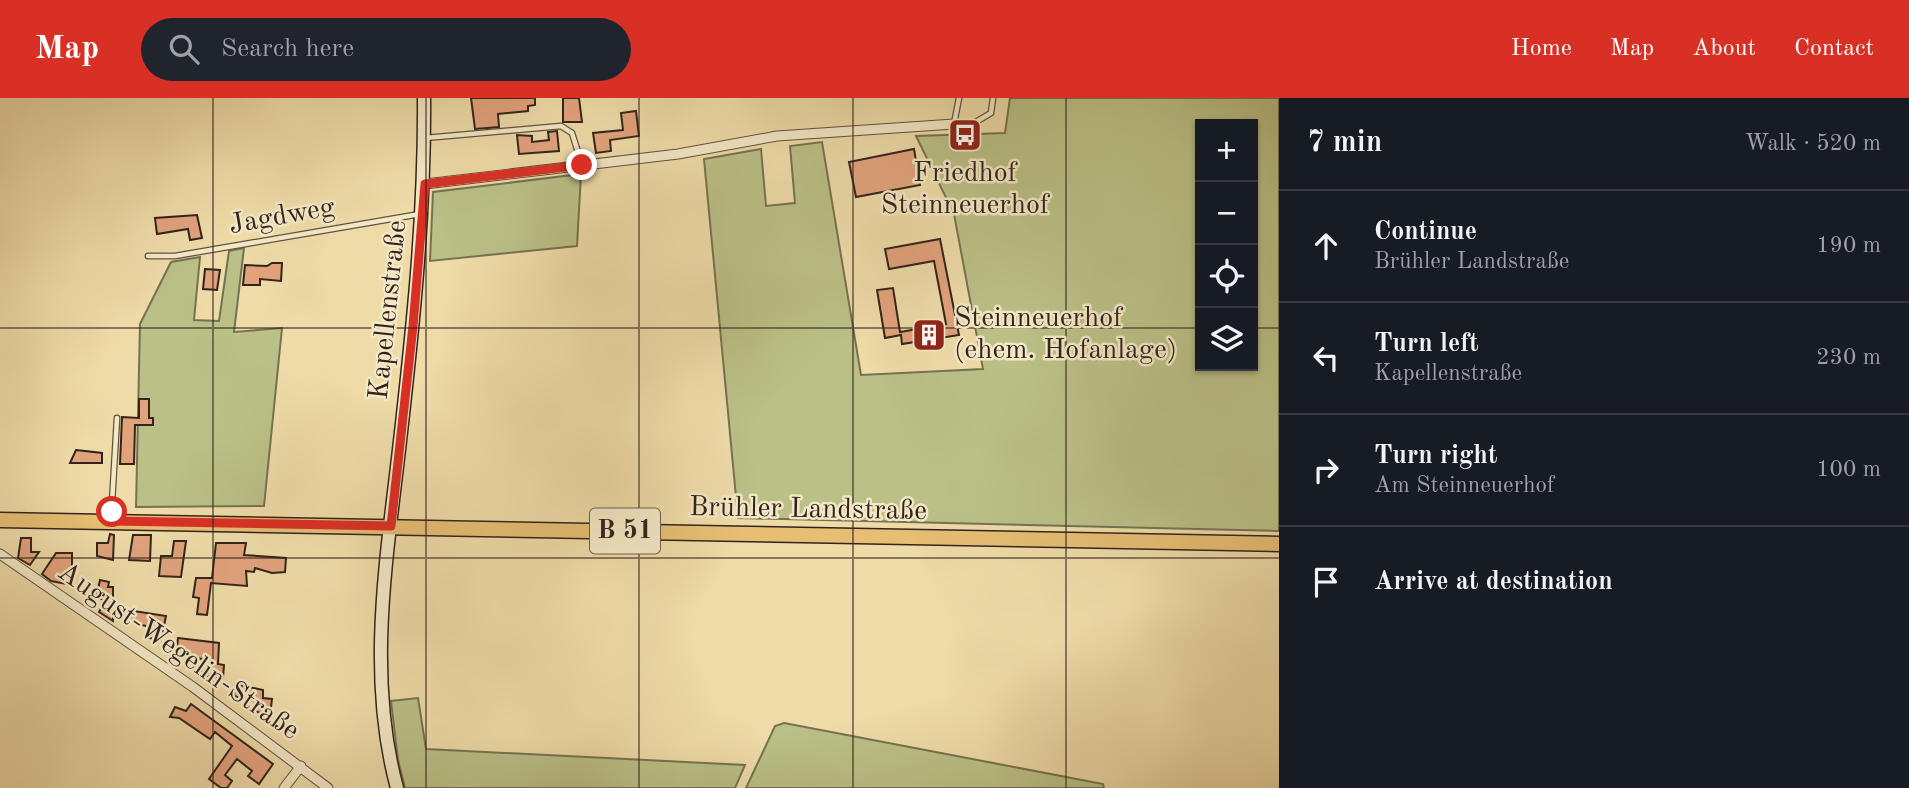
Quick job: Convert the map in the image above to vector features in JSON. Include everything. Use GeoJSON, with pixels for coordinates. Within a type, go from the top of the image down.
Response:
{"type":"FeatureCollection","features":[{"type":"Feature","properties":{"kind":"main road","name":"Kapellenstraße"},"geometry":{"type":"LineString","coordinates":[[397,788],[389,760],[379,689],[381,608],[423,214],[424,98]]}},
{"type":"Feature","properties":{"kind":"main road","name":"Brühler Landstraße"},"geometry":{"type":"LineString","coordinates":[[0,520],[1279,544]]}},
{"type":"Feature","properties":{"kind":"street"},"geometry":{"type":"LineString","coordinates":[[425,184],[678,154],[791,134],[954,124]]}},
{"type":"Feature","properties":{"kind":"street","name":"August-Wegelin-Straße"},"geometry":{"type":"LineString","coordinates":[[0,554],[193,688],[328,788]]}},
{"type":"Feature","properties":{"kind":"street"},"geometry":{"type":"LineString","coordinates":[[284,788],[301,766]]}},
{"type":"Feature","properties":{"kind":"lane"},"geometry":{"type":"LineString","coordinates":[[959,98],[954,124],[974,123],[991,113],[993,98]]}},
{"type":"Feature","properties":{"kind":"lane"},"geometry":{"type":"LineString","coordinates":[[424,138],[562,126],[572,133],[582,165]]}},
{"type":"Feature","properties":{"kind":"lane","name":"Jagdweg"},"geometry":{"type":"LineString","coordinates":[[148,256],[175,256],[423,214]]}},
{"type":"Feature","properties":{"kind":"lane"},"geometry":{"type":"LineString","coordinates":[[111,521],[117,418]]}},
{"type":"Feature","properties":{"kind":"green space"},"geometry":{"type":"Polygon","coordinates":[[[1010,98],[1279,98],[1279,531],[738,518],[704,159],[761,149],[766,206],[795,203],[790,146],[822,142],[861,375],[983,369],[954,214],[916,136],[1005,133],[1010,98]]]}},
{"type":"Feature","properties":{"kind":"green space"},"geometry":{"type":"Polygon","coordinates":[[[581,174],[577,246],[430,261],[433,192],[581,174]]]}},
{"type":"Feature","properties":{"kind":"green space"},"geometry":{"type":"Polygon","coordinates":[[[244,248],[234,332],[282,328],[264,506],[136,507],[140,324],[171,262],[200,257],[194,320],[219,321],[229,251],[244,248]]]}},
{"type":"Feature","properties":{"kind":"green space"},"geometry":{"type":"Polygon","coordinates":[[[418,698],[426,749],[745,765],[735,788],[405,788],[398,760],[391,701],[418,698]]]}},
{"type":"Feature","properties":{"kind":"green space"},"geometry":{"type":"Polygon","coordinates":[[[784,723],[1103,784],[1104,788],[746,788],[775,726],[784,723]]]}},
{"type":"Feature","properties":{"kind":"building"},"geometry":{"type":"Polygon","coordinates":[[[471,98],[535,98],[535,105],[528,106],[528,111],[498,114],[499,127],[475,129],[471,98]]]}},
{"type":"Feature","properties":{"kind":"building"},"geometry":{"type":"Polygon","coordinates":[[[563,98],[579,98],[582,122],[563,122],[563,98]]]}},
{"type":"Feature","properties":{"kind":"building"},"geometry":{"type":"Polygon","coordinates":[[[636,111],[639,136],[610,140],[611,151],[596,153],[593,133],[623,130],[621,113],[636,111]]]}},
{"type":"Feature","properties":{"kind":"building"},"geometry":{"type":"Polygon","coordinates":[[[557,131],[559,151],[519,154],[517,135],[532,136],[532,142],[549,140],[548,132],[557,131]]]}},
{"type":"Feature","properties":{"kind":"building"},"geometry":{"type":"Polygon","coordinates":[[[914,149],[920,185],[856,197],[849,162],[914,149]]]}},
{"type":"Feature","properties":{"kind":"building"},"geometry":{"type":"Polygon","coordinates":[[[197,215],[202,238],[190,240],[188,229],[157,234],[155,218],[197,215]]]}},
{"type":"Feature","properties":{"kind":"building"},"geometry":{"type":"Polygon","coordinates":[[[940,239],[959,335],[902,344],[901,335],[885,338],[877,290],[893,288],[900,332],[946,324],[934,261],[889,269],[885,249],[940,239]]]}},
{"type":"Feature","properties":{"kind":"building"},"geometry":{"type":"Polygon","coordinates":[[[282,263],[281,281],[260,279],[260,285],[243,285],[245,265],[267,266],[282,263]]]}},
{"type":"Feature","properties":{"kind":"building"},"geometry":{"type":"Polygon","coordinates":[[[205,269],[220,270],[217,290],[203,289],[205,269]]]}},
{"type":"Feature","properties":{"kind":"building"},"geometry":{"type":"Polygon","coordinates":[[[139,399],[149,399],[149,418],[153,418],[153,425],[135,425],[134,464],[120,464],[122,417],[139,418],[139,399]]]}},
{"type":"Feature","properties":{"kind":"building"},"geometry":{"type":"Polygon","coordinates":[[[76,450],[102,453],[102,463],[70,463],[76,450]]]}},
{"type":"Feature","properties":{"kind":"building"},"geometry":{"type":"Polygon","coordinates":[[[110,534],[114,535],[113,560],[97,556],[97,543],[108,543],[110,534]]]}},
{"type":"Feature","properties":{"kind":"building"},"geometry":{"type":"Polygon","coordinates":[[[133,535],[151,535],[150,561],[129,560],[133,535]]]}},
{"type":"Feature","properties":{"kind":"building"},"geometry":{"type":"Polygon","coordinates":[[[21,538],[31,538],[31,552],[39,552],[30,565],[18,558],[21,538]]]}},
{"type":"Feature","properties":{"kind":"building"},"geometry":{"type":"Polygon","coordinates":[[[174,541],[186,541],[181,577],[159,576],[161,556],[172,556],[174,541]]]}},
{"type":"Feature","properties":{"kind":"building"},"geometry":{"type":"Polygon","coordinates":[[[216,543],[246,543],[244,555],[286,558],[285,572],[272,573],[255,568],[254,572],[246,571],[247,586],[211,583],[207,615],[197,614],[199,598],[193,597],[196,578],[212,578],[216,543]]]}},
{"type":"Feature","properties":{"kind":"building"},"geometry":{"type":"Polygon","coordinates":[[[56,553],[72,553],[72,585],[51,581],[42,574],[56,553]]]}},
{"type":"Feature","properties":{"kind":"building"},"geometry":{"type":"Polygon","coordinates":[[[100,580],[109,582],[108,587],[113,587],[113,621],[99,612],[106,600],[96,598],[100,580]]]}},
{"type":"Feature","properties":{"kind":"building"},"geometry":{"type":"Polygon","coordinates":[[[121,609],[166,616],[161,640],[149,638],[150,627],[119,619],[121,609]]]}},
{"type":"Feature","properties":{"kind":"building"},"geometry":{"type":"Polygon","coordinates":[[[178,638],[219,643],[218,664],[224,665],[223,678],[205,676],[205,672],[201,671],[202,659],[176,656],[178,638]]]}},
{"type":"Feature","properties":{"kind":"building"},"geometry":{"type":"Polygon","coordinates":[[[235,684],[263,690],[263,698],[272,699],[270,716],[254,711],[255,701],[234,696],[235,684]]]}},
{"type":"Feature","properties":{"kind":"building"},"geometry":{"type":"Polygon","coordinates":[[[191,704],[273,764],[259,784],[248,776],[252,771],[237,759],[225,775],[232,781],[227,788],[221,788],[209,779],[232,746],[215,732],[210,739],[179,718],[170,717],[175,707],[186,711],[191,704]]]}},
{"type":"Feature","properties":{"kind":"place","name":"Friedhof Steinneuerhof"},"geometry":{"type":"Point","coordinates":[965,135]}},
{"type":"Feature","properties":{"kind":"place","name":"Steinneuerhof (ehem. Hofanlage)"},"geometry":{"type":"Point","coordinates":[929,335]}},
{"type":"Feature","properties":{"kind":"route"},"geometry":{"type":"LineString","coordinates":[[112,512],[111,521],[391,526],[413,326],[425,184],[582,165]]}}]}
